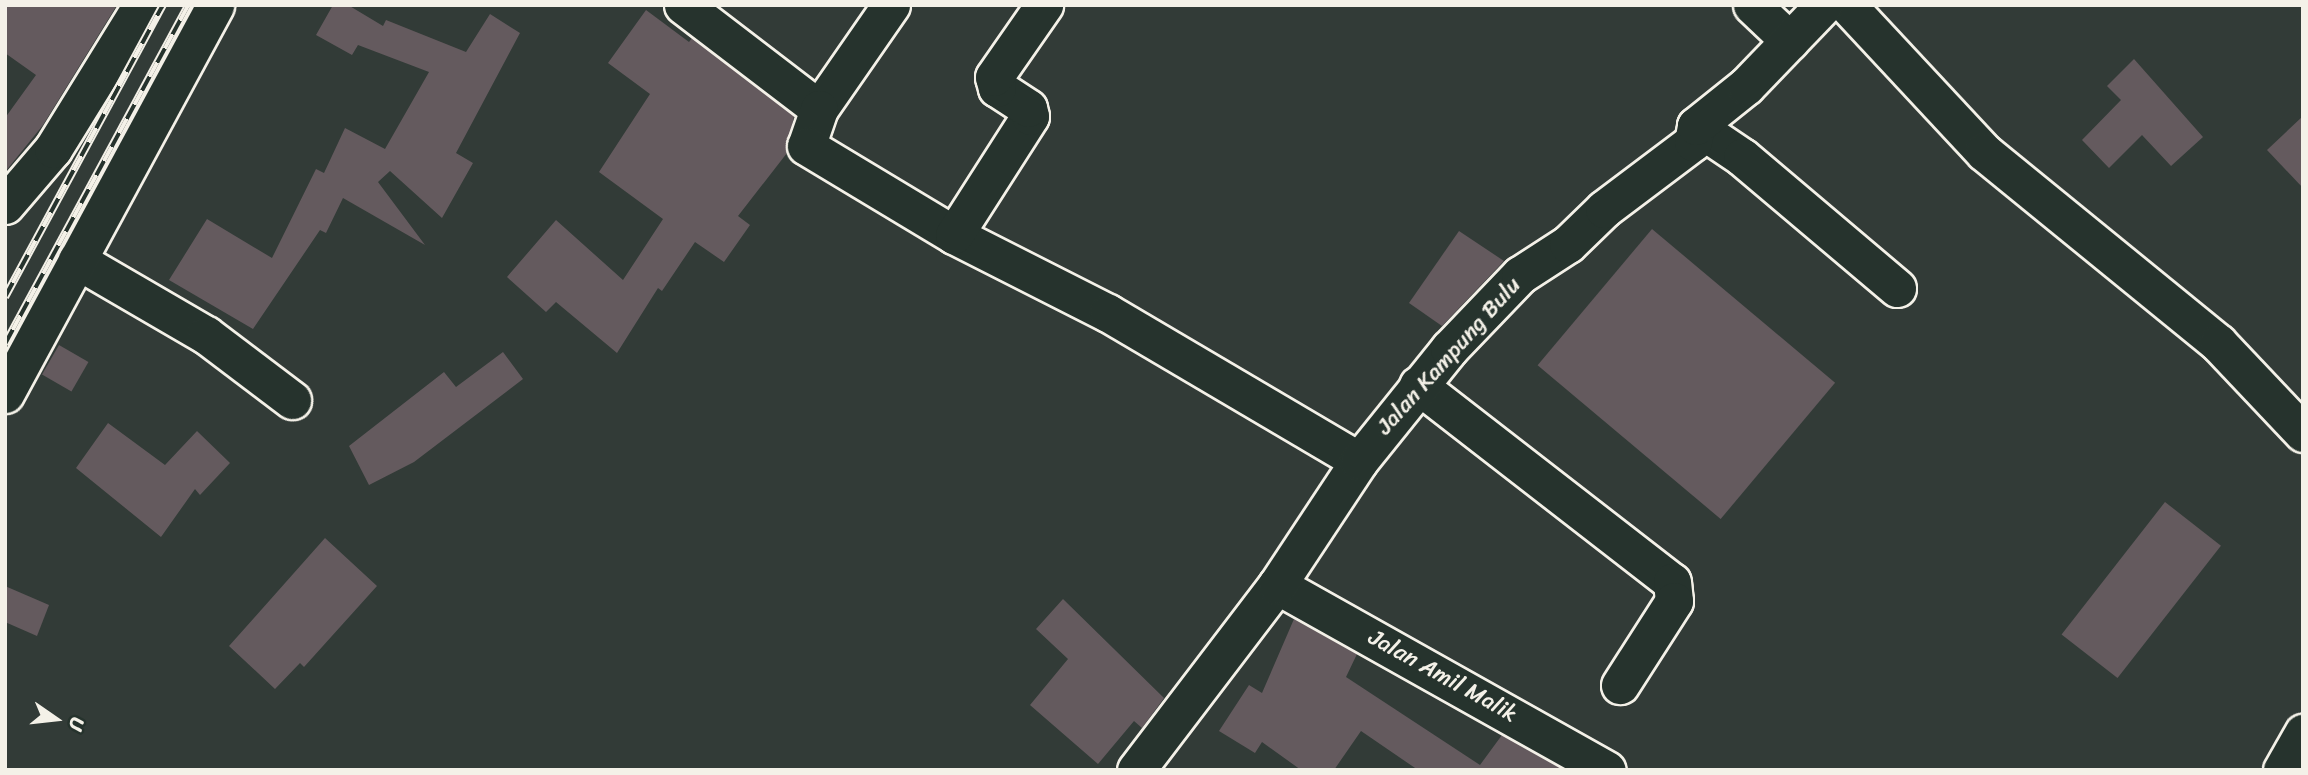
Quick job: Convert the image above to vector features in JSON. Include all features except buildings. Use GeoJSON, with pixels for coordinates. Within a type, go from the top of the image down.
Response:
{"type":"FeatureCollection","features":[{"type":"Feature","properties":{"kind":"street"},"geometry":{"type":"LineString","coordinates":[[5,205],[53,149],[142,5]]}},
{"type":"Feature","properties":{"kind":"street"},"geometry":{"type":"LineString","coordinates":[[5,394],[215,5]]}},
{"type":"Feature","properties":{"kind":"street"},"geometry":{"type":"LineString","coordinates":[[682,5],[819,109]]}},
{"type":"Feature","properties":{"kind":"street"},"geometry":{"type":"LineString","coordinates":[[891,5],[819,109],[806,146],[954,235],[1108,313],[1359,461]]}},
{"type":"Feature","properties":{"kind":"street"},"geometry":{"type":"LineString","coordinates":[[954,235],[1030,116],[1028,108],[996,88],[994,77],[1044,5]]}},
{"type":"Feature","properties":{"kind":"street"},"geometry":{"type":"LineString","coordinates":[[1752,5],[1790,41]]}},
{"type":"Feature","properties":{"kind":"street","name":"Jalan Kampung Bulu"},"geometry":{"type":"LineString","coordinates":[[1136,770],[1277,584],[1359,461],[1418,385],[1520,275],[1568,244],[1604,209],[1693,142],[1696,127],[1746,86],[1825,5]]}},
{"type":"Feature","properties":{"kind":"street"},"geometry":{"type":"LineString","coordinates":[[1847,5],[1984,152],[2218,343],[2303,433]]}},
{"type":"Feature","properties":{"kind":"street"},"geometry":{"type":"LineString","coordinates":[[1696,127],[1742,157],[1898,288]]}},
{"type":"Feature","properties":{"kind":"street"},"geometry":{"type":"LineString","coordinates":[[77,260],[206,335],[292,400]]}},
{"type":"Feature","properties":{"kind":"street"},"geometry":{"type":"LineString","coordinates":[[1418,385],[1672,582],[1674,601],[1620,685]]}},
{"type":"Feature","properties":{"kind":"street","name":"Jalan Amil Malik"},"geometry":{"type":"LineString","coordinates":[[1277,584],[1606,770]]}},
{"type":"Feature","properties":{"kind":"street"},"geometry":{"type":"LineString","coordinates":[[2282,770],[2303,733]]}},
{"type":"Feature","properties":{"kind":"railway"},"geometry":{"type":"LineString","coordinates":[[5,297],[163,5]]}},
{"type":"Feature","properties":{"kind":"railway"},"geometry":{"type":"LineString","coordinates":[[5,344],[188,5]]}}]}
